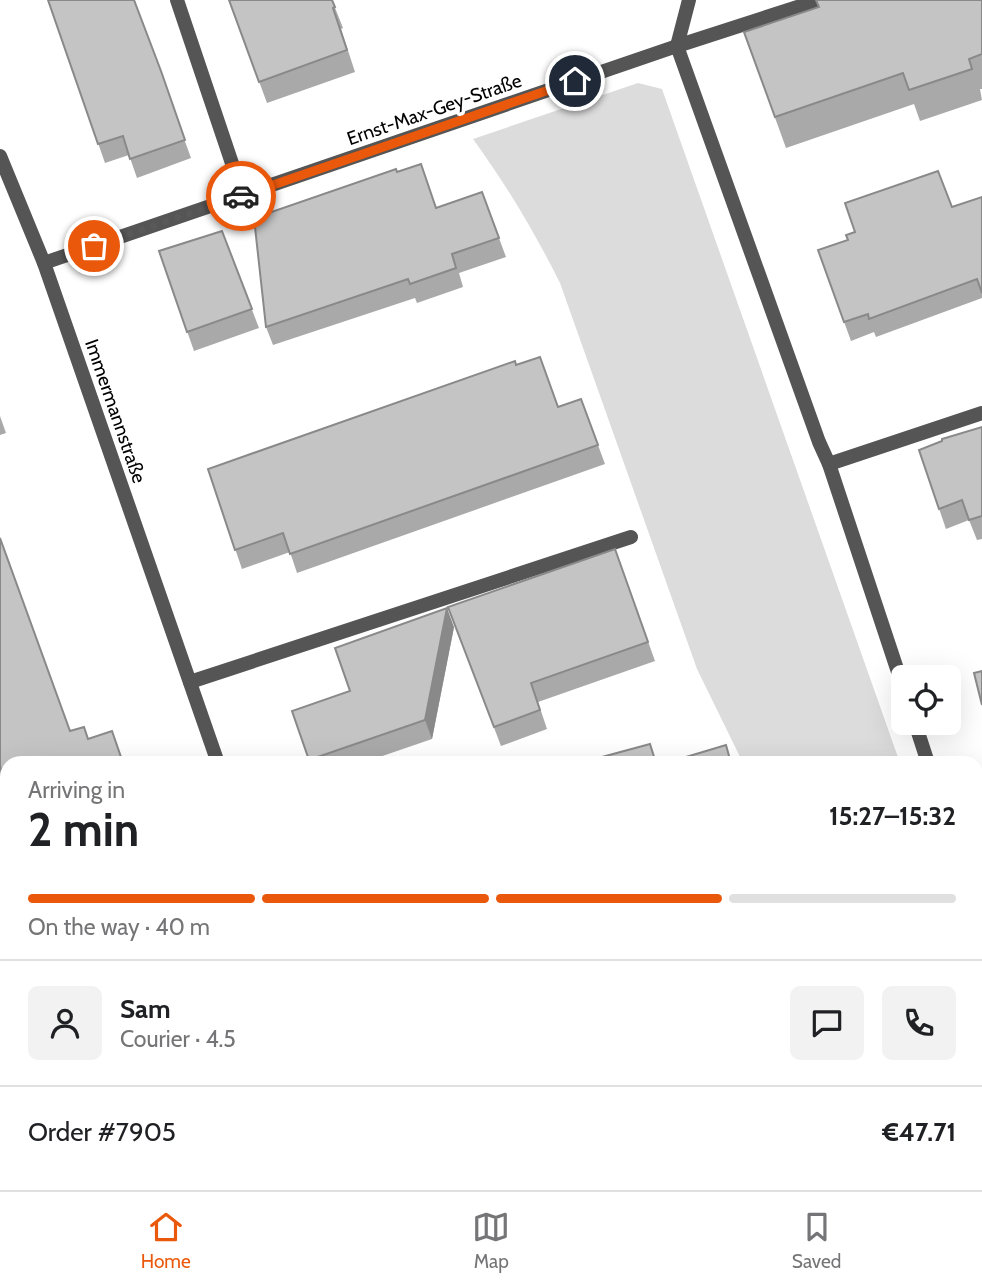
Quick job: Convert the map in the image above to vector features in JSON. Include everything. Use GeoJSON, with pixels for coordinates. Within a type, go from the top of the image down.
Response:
{"type":"FeatureCollection","features":[{"type":"Feature","properties":{"kind":"street"},"geometry":{"type":"LineString","coordinates":[[177,0],[243,196]]}},
{"type":"Feature","properties":{"kind":"street"},"geometry":{"type":"LineString","coordinates":[[689,0],[677,46],[830,464],[896,665]]}},
{"type":"Feature","properties":{"kind":"street","name":"Ernst-Max-Gey-Straße"},"geometry":{"type":"LineString","coordinates":[[44,263],[819,0]]}},
{"type":"Feature","properties":{"kind":"street","name":"Immermannstraße"},"geometry":{"type":"LineString","coordinates":[[0,156],[44,263],[216,756]]}},
{"type":"Feature","properties":{"kind":"street"},"geometry":{"type":"LineString","coordinates":[[830,464],[982,413]]}},
{"type":"Feature","properties":{"kind":"street"},"geometry":{"type":"LineString","coordinates":[[190,682],[631,537]]}},
{"type":"Feature","properties":{"kind":"street"},"geometry":{"type":"LineString","coordinates":[[919,735],[926,756]]}},
{"type":"Feature","properties":{"kind":"shaded area"},"geometry":{"type":"Polygon","coordinates":[[[638,83],[662,89],[898,756],[740,756],[697,669],[560,283],[520,209],[473,139],[638,83]]]}},
{"type":"Feature","properties":{"kind":"building"},"geometry":{"type":"Polygon","coordinates":[[[48,0],[134,0],[185,140],[130,159],[123,136],[98,144],[48,0]]]}},
{"type":"Feature","properties":{"kind":"building"},"geometry":{"type":"Polygon","coordinates":[[[229,0],[332,0],[347,50],[259,82],[229,0]]]}},
{"type":"Feature","properties":{"kind":"building"},"geometry":{"type":"Polygon","coordinates":[[[816,0],[982,0],[982,54],[969,59],[972,69],[909,90],[903,73],[775,117],[744,32],[819,7],[816,0]]]}},
{"type":"Feature","properties":{"kind":"building"},"geometry":{"type":"Polygon","coordinates":[[[421,164],[436,208],[482,192],[499,238],[452,254],[456,268],[410,284],[408,279],[266,327],[254,218],[396,169],[397,172],[421,164]]]}},
{"type":"Feature","properties":{"kind":"building"},"geometry":{"type":"Polygon","coordinates":[[[938,171],[952,207],[982,197],[982,293],[977,279],[869,319],[868,314],[844,322],[818,250],[848,240],[846,235],[855,232],[845,203],[938,171]]]}},
{"type":"Feature","properties":{"kind":"building"},"geometry":{"type":"Polygon","coordinates":[[[222,231],[252,309],[187,332],[159,251],[222,231]]]}},
{"type":"Feature","properties":{"kind":"building"},"geometry":{"type":"Polygon","coordinates":[[[540,357],[558,407],[581,399],[598,445],[290,554],[283,533],[235,550],[208,469],[515,361],[516,365],[540,357]]]}},
{"type":"Feature","properties":{"kind":"building"},"geometry":{"type":"Polygon","coordinates":[[[982,427],[982,516],[969,520],[962,500],[939,509],[919,450],[942,439],[982,427]]]}},
{"type":"Feature","properties":{"kind":"building"},"geometry":{"type":"Polygon","coordinates":[[[0,538],[70,731],[84,727],[88,739],[112,731],[121,756],[0,756],[0,538]]]}},
{"type":"Feature","properties":{"kind":"building"},"geometry":{"type":"Polygon","coordinates":[[[615,549],[648,642],[531,683],[540,710],[494,727],[448,607],[615,549]]]}},
{"type":"Feature","properties":{"kind":"building"},"geometry":{"type":"Polygon","coordinates":[[[447,608],[425,720],[321,756],[308,756],[292,711],[350,691],[335,648],[447,608]]]}},
{"type":"Feature","properties":{"kind":"building"},"geometry":{"type":"Polygon","coordinates":[[[982,671],[982,705],[974,673],[982,671]]]}},
{"type":"Feature","properties":{"kind":"building"},"geometry":{"type":"Polygon","coordinates":[[[650,744],[654,756],[606,756],[650,744]]]}},
{"type":"Feature","properties":{"kind":"building"},"geometry":{"type":"Polygon","coordinates":[[[726,745],[729,756],[689,756],[726,745]]]}},
{"type":"Feature","properties":{"kind":"way so far"},"geometry":{"type":"LineString","coordinates":[[94,246],[241,196]]}},
{"type":"Feature","properties":{"kind":"route"},"geometry":{"type":"LineString","coordinates":[[241,196],[575,81]]}}]}
